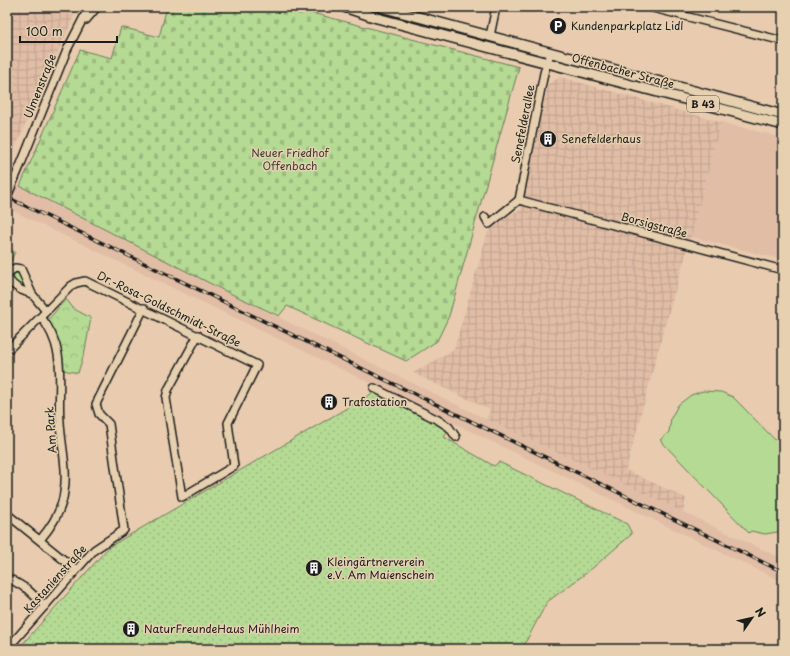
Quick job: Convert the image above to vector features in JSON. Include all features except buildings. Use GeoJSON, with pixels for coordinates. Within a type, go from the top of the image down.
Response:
{"type":"FeatureCollection","features":[{"type":"Feature","properties":{"kind":"main road"},"geometry":{"type":"LineString","coordinates":[[344,7],[355,9]]}},
{"type":"Feature","properties":{"kind":"main road","name":"B 43"},"geometry":{"type":"LineString","coordinates":[[381,7],[490,36]]}},
{"type":"Feature","properties":{"kind":"main road","name":"Offenbacher Straße"},"geometry":{"type":"LineString","coordinates":[[355,9],[368,15],[783,125]]}},
{"type":"Feature","properties":{"kind":"main road","name":"Offenbacher Straße"},"geometry":{"type":"LineString","coordinates":[[490,36],[783,115]]}},
{"type":"Feature","properties":{"kind":"street","name":"Ulmenstraße"},"geometry":{"type":"LineString","coordinates":[[7,197],[67,50],[89,7]]}},
{"type":"Feature","properties":{"kind":"street"},"geometry":{"type":"LineString","coordinates":[[80,26],[97,7]]}},
{"type":"Feature","properties":{"kind":"street"},"geometry":{"type":"LineString","coordinates":[[490,36],[496,7]]}},
{"type":"Feature","properties":{"kind":"street"},"geometry":{"type":"LineString","coordinates":[[650,7],[783,41]]}},
{"type":"Feature","properties":{"kind":"street","name":"Senefelderallee"},"geometry":{"type":"LineString","coordinates":[[519,200],[550,53]]}},
{"type":"Feature","properties":{"kind":"street"},"geometry":{"type":"LineString","coordinates":[[485,217],[489,224],[519,200]]}},
{"type":"Feature","properties":{"kind":"street","name":"Borsigstraße"},"geometry":{"type":"LineString","coordinates":[[519,200],[783,270]]}},
{"type":"Feature","properties":{"kind":"street","name":"Dr.-Rosa-Goldschmidt-Straße"},"geometry":{"type":"LineString","coordinates":[[43,314],[71,286],[80,281],[90,282],[144,308],[198,335],[257,365],[228,423],[234,466],[182,497],[166,398],[168,390],[198,335]]}},
{"type":"Feature","properties":{"kind":"street","name":"Am Park"},"geometry":{"type":"LineString","coordinates":[[32,294],[52,334],[60,360],[60,422],[65,482],[62,503],[57,515],[40,540]]}},
{"type":"Feature","properties":{"kind":"street","name":"Kastanienstraße"},"geometry":{"type":"LineString","coordinates":[[7,649],[75,569],[94,550],[124,530],[109,424],[99,414],[96,404],[144,308]]}},
{"type":"Feature","properties":{"kind":"street"},"geometry":{"type":"LineString","coordinates":[[7,351],[43,314]]}},
{"type":"Feature","properties":{"kind":"street"},"geometry":{"type":"LineString","coordinates":[[374,388],[438,420],[449,427],[456,437]]}},
{"type":"Feature","properties":{"kind":"street"},"geometry":{"type":"LineString","coordinates":[[7,514],[75,569]]}},
{"type":"Feature","properties":{"kind":"street"},"geometry":{"type":"LineString","coordinates":[[12,580],[27,589],[45,606]]}},
{"type":"Feature","properties":{"kind":"shaded area"},"geometry":{"type":"Polygon","coordinates":[[[7,7],[78,7],[7,166],[7,7]]]}},
{"type":"Feature","properties":{"kind":"shaded area"},"geometry":{"type":"Polygon","coordinates":[[[560,77],[721,122],[691,237],[664,329],[626,470],[686,498],[683,512],[486,419],[490,410],[413,373],[454,349],[488,231],[510,214],[521,210],[548,84],[560,77]]]}},
{"type":"Feature","properties":{"kind":"shaded area"},"geometry":{"type":"Polygon","coordinates":[[[721,122],[783,138],[783,260],[691,237],[721,122]]]}},
{"type":"Feature","properties":{"kind":"shaded area"},"geometry":{"type":"Polygon","coordinates":[[[7,183],[20,186],[223,290],[486,419],[783,559],[783,582],[7,208],[7,183]]]}},
{"type":"Feature","properties":{"kind":"green space","name":"Neuer Friedhof Offenbach"},"geometry":{"type":"Polygon","coordinates":[[[167,7],[289,7],[519,67],[449,316],[437,341],[406,361],[287,306],[279,316],[223,290],[20,186],[80,50],[112,58],[121,27],[159,37],[167,7]]]}},
{"type":"Feature","properties":{"kind":"green space"},"geometry":{"type":"Polygon","coordinates":[[[7,248],[15,252],[8,267],[7,267],[7,248]]]}},
{"type":"Feature","properties":{"kind":"green space"},"geometry":{"type":"Polygon","coordinates":[[[14,274],[20,274],[26,287],[20,286],[14,280],[14,274]]]}},
{"type":"Feature","properties":{"kind":"green space"},"geometry":{"type":"Polygon","coordinates":[[[66,299],[74,309],[91,318],[85,350],[78,373],[63,370],[60,348],[48,320],[66,299]]]}},
{"type":"Feature","properties":{"kind":"green space"},"geometry":{"type":"Polygon","coordinates":[[[376,391],[445,425],[447,433],[444,437],[494,466],[499,462],[627,524],[632,534],[589,571],[547,602],[522,649],[162,649],[159,644],[151,649],[18,649],[109,547],[376,391]]]}},
{"type":"Feature","properties":{"kind":"green space"},"geometry":{"type":"Polygon","coordinates":[[[703,391],[721,392],[733,397],[783,448],[783,531],[765,534],[751,531],[749,533],[660,440],[669,432],[671,418],[678,405],[691,395],[703,391]]]}},
{"type":"Feature","properties":{"kind":"railway"},"geometry":{"type":"LineString","coordinates":[[7,197],[783,572]]}},
{"type":"Feature","properties":{"kind":"place","name":"Kundenparkplatz Lidl"},"geometry":{"type":"Point","coordinates":[558,26]}},
{"type":"Feature","properties":{"kind":"place","name":"Senefelderhaus"},"geometry":{"type":"Point","coordinates":[548,139]}},
{"type":"Feature","properties":{"kind":"place","name":"Trafostation"},"geometry":{"type":"Point","coordinates":[329,402]}},
{"type":"Feature","properties":{"kind":"place","name":"Kleingärtnerverein e.V. Am Maienschein"},"geometry":{"type":"Point","coordinates":[314,568]}},
{"type":"Feature","properties":{"kind":"place","name":"NaturFreundeHaus Mühlheim"},"geometry":{"type":"Point","coordinates":[131,629]}}]}
